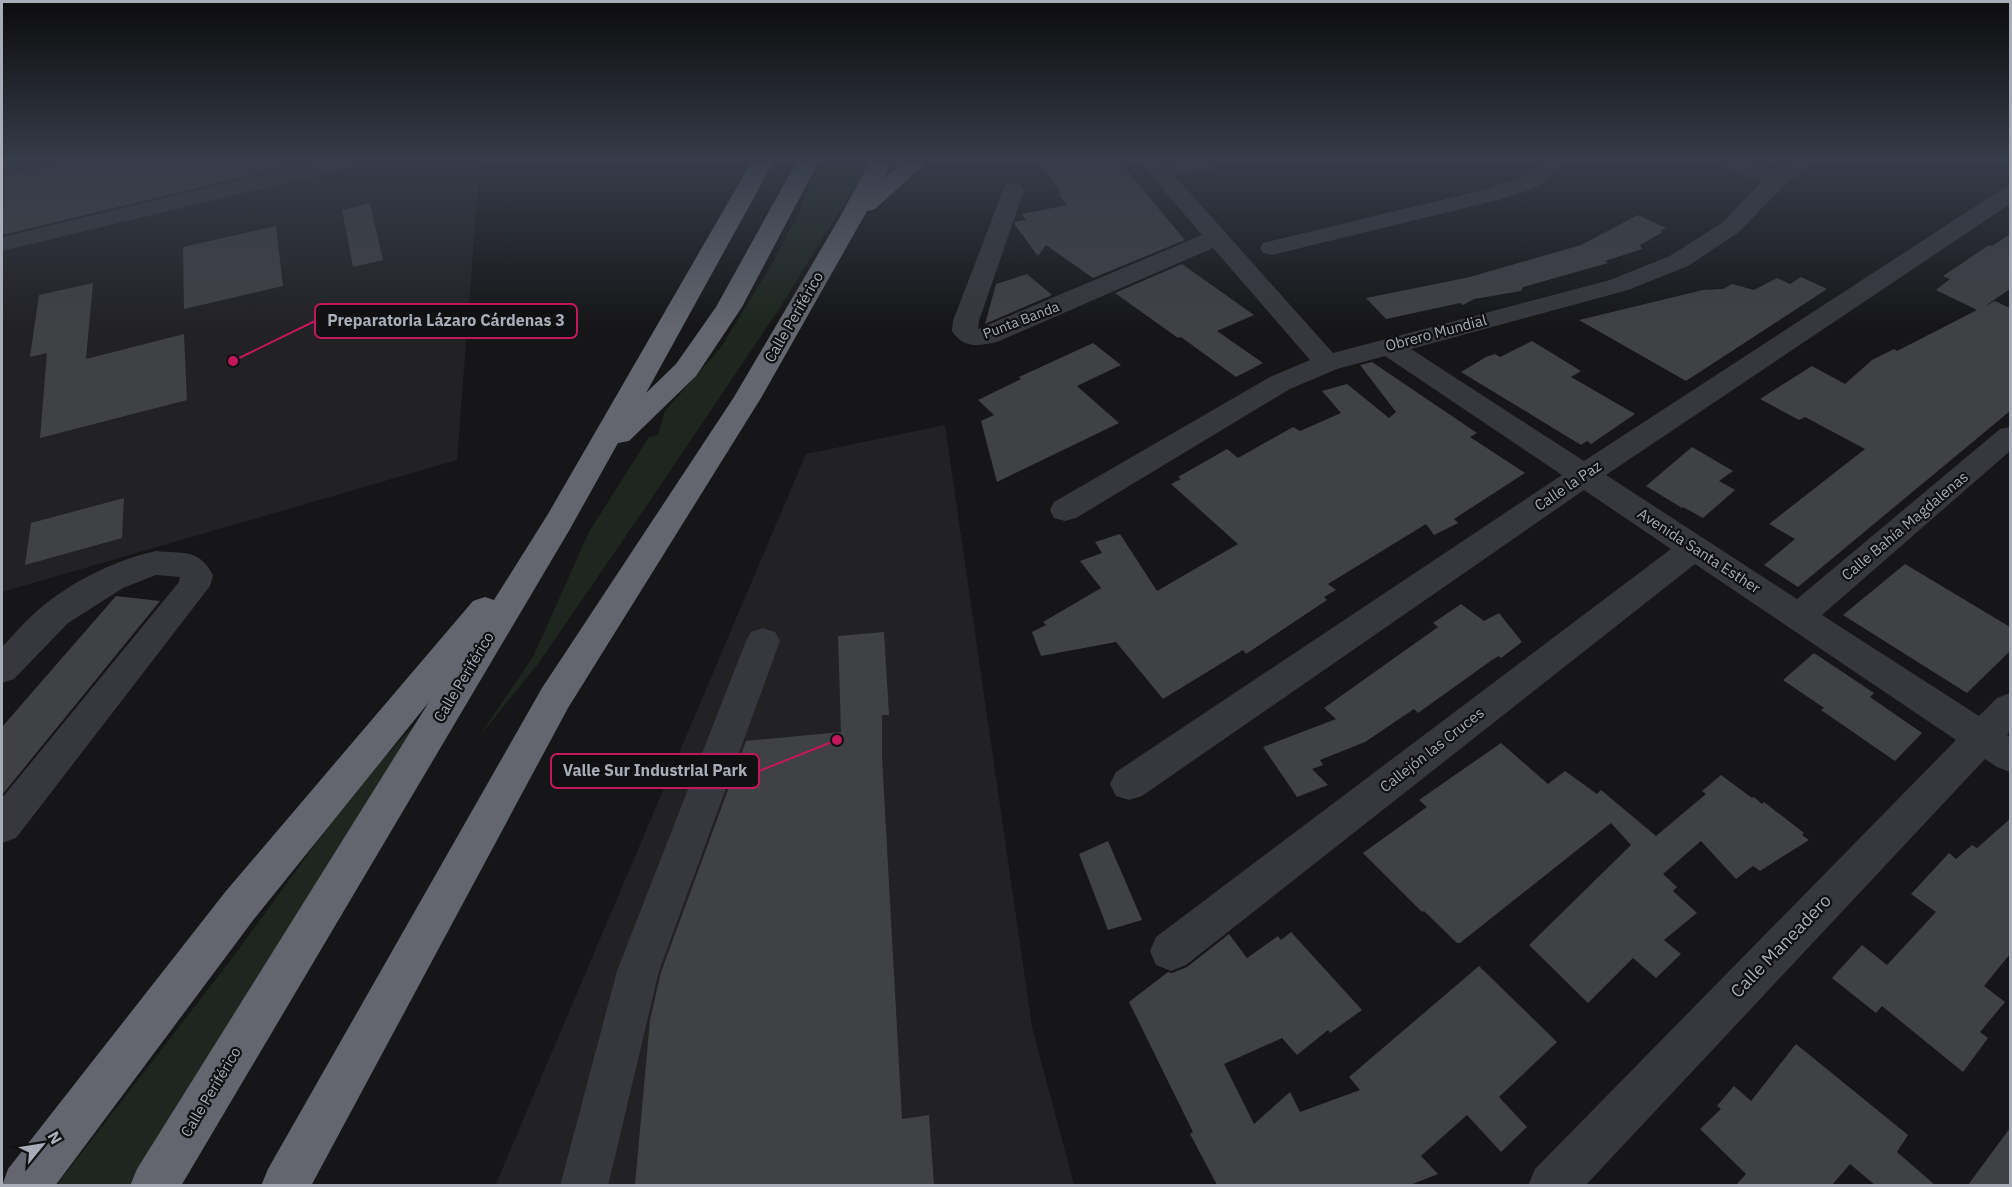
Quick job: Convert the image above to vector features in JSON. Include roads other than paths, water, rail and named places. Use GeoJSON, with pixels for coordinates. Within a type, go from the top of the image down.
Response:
{"type":"FeatureCollection","features":[{"type":"Feature","properties":{"kind":"highway","name":"Calle Periférico"},"geometry":{"type":"LineString","coordinates":[[154,1185],[559,521],[731,216]]}},
{"type":"Feature","properties":{"kind":"highway"},"geometry":{"type":"LineString","coordinates":[[592,460],[686,370],[729,307],[778,216]]}},
{"type":"Feature","properties":{"kind":"highway","name":"Calle Periférico"},"geometry":{"type":"LineString","coordinates":[[285,1185],[555,698],[747,398],[852,217]]}},
{"type":"Feature","properties":{"kind":"highway"},"geometry":{"type":"LineString","coordinates":[[24,1185],[240,905],[559,521]]}},
{"type":"Feature","properties":{"kind":"street"},"geometry":{"type":"LineString","coordinates":[[2,244],[117,216]]}},
{"type":"Feature","properties":{"kind":"street","name":"Punta Banda"},"geometry":{"type":"LineString","coordinates":[[1004,216],[966,321],[965,331],[972,338],[988,336],[1216,238]]}},
{"type":"Feature","properties":{"kind":"street"},"geometry":{"type":"LineString","coordinates":[[1197,216],[1327,363]]}},
{"type":"Feature","properties":{"kind":"street"},"geometry":{"type":"LineString","coordinates":[[1272,248],[1402,216]]}},
{"type":"Feature","properties":{"kind":"street","name":"Obrero Mundial"},"geometry":{"type":"LineString","coordinates":[[1065,510],[1281,383],[1327,363],[1619,285],[1678,261],[1731,227],[1741,216]]}},
{"type":"Feature","properties":{"kind":"street","name":"Calle la Paz"},"geometry":{"type":"LineString","coordinates":[[1129,784],[1584,475],[1976,216]]}},
{"type":"Feature","properties":{"kind":"street","name":"Avenida Santa Esther"},"geometry":{"type":"LineString","coordinates":[[1388,346],[1996,747]]}},
{"type":"Feature","properties":{"kind":"street","name":"Calle Bahía Magdalenas"},"geometry":{"type":"LineString","coordinates":[[1799,616],[2010,436]]}},
{"type":"Feature","properties":{"kind":"street","name":"Callejón las Cruces"},"geometry":{"type":"LineString","coordinates":[[1171,951],[1693,549]]}},
{"type":"Feature","properties":{"kind":"street"},"geometry":{"type":"LineString","coordinates":[[2,669],[56,614],[111,579],[135,568],[156,563],[190,566],[197,575],[194,586],[2,826]]}},
{"type":"Feature","properties":{"kind":"street"},"geometry":{"type":"LineString","coordinates":[[584,1185],[638,971],[763,641]]}},
{"type":"Feature","properties":{"kind":"street","name":"Calle Maneadero"},"geometry":{"type":"LineString","coordinates":[[1552,1185],[1996,747],[2010,708]]}},
{"type":"Feature","properties":{"kind":"place","name":"Preparatoria Lázaro Cárdenas 3"},"geometry":{"type":"Point","coordinates":[233,361]}},
{"type":"Feature","properties":{"kind":"place","name":"Valle Sur Industrial Park"},"geometry":{"type":"Point","coordinates":[837,740]}}]}
